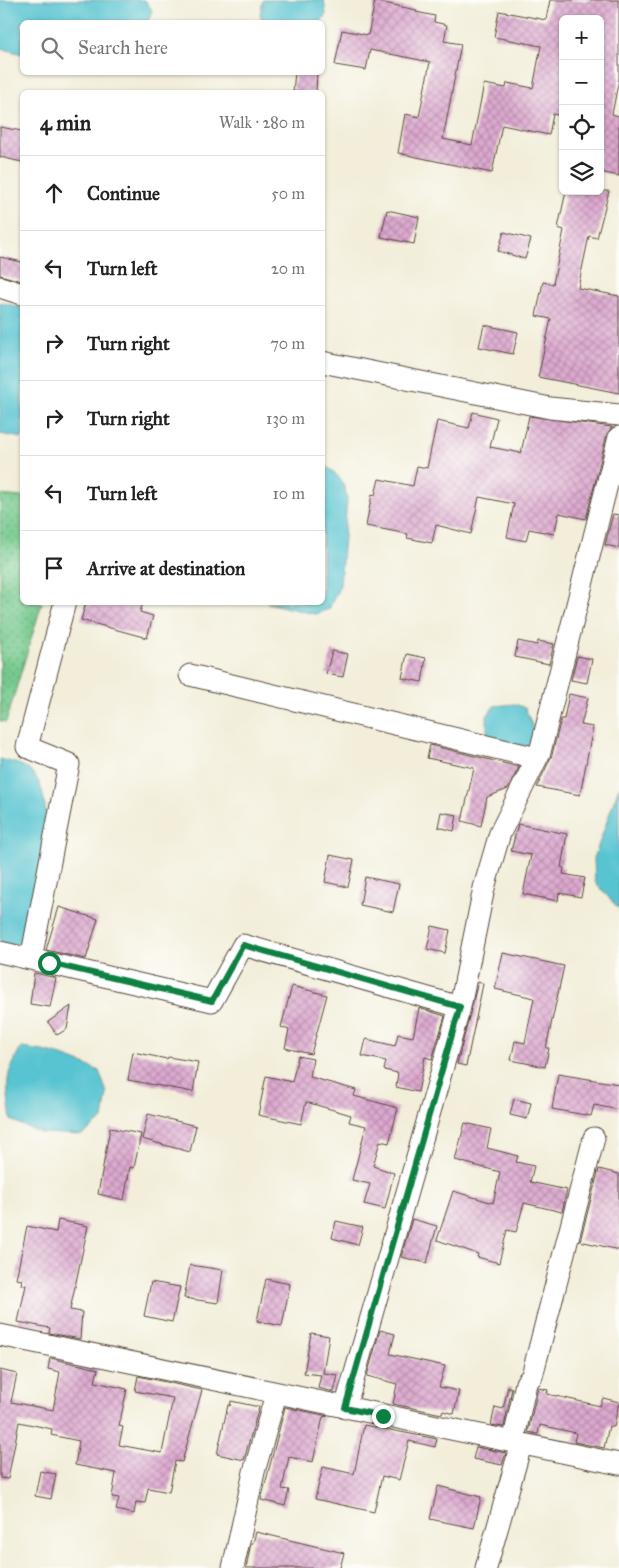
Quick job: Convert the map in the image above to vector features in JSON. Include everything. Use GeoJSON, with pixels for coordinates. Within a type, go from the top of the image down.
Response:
{"type":"FeatureCollection","features":[{"type":"Feature","properties":{"kind":"street"},"geometry":{"type":"LineString","coordinates":[[0,287],[20,293]]}},
{"type":"Feature","properties":{"kind":"street"},"geometry":{"type":"LineString","coordinates":[[325,363],[550,408],[619,415]]}},
{"type":"Feature","properties":{"kind":"street"},"geometry":{"type":"LineString","coordinates":[[345,1408],[460,1007],[484,888],[500,833],[537,758],[582,591],[619,437]]}},
{"type":"Feature","properties":{"kind":"street"},"geometry":{"type":"LineString","coordinates":[[31,958],[69,764],[27,747],[64,605]]}},
{"type":"Feature","properties":{"kind":"street"},"geometry":{"type":"LineString","coordinates":[[190,675],[537,758]]}},
{"type":"Feature","properties":{"kind":"street"},"geometry":{"type":"LineString","coordinates":[[0,952],[212,1001],[243,945],[460,1007]]}},
{"type":"Feature","properties":{"kind":"street"},"geometry":{"type":"LineString","coordinates":[[486,1568],[517,1444],[526,1382],[532,1376],[594,1138]]}},
{"type":"Feature","properties":{"kind":"street"},"geometry":{"type":"LineString","coordinates":[[0,1335],[619,1464]]}},
{"type":"Feature","properties":{"kind":"street"},"geometry":{"type":"LineString","coordinates":[[233,1568],[254,1472],[276,1394]]}},
{"type":"Feature","properties":{"kind":"green space"},"geometry":{"type":"Polygon","coordinates":[[[0,495],[20,497],[20,605],[41,605],[6,722],[0,721],[0,495]]]}},
{"type":"Feature","properties":{"kind":"water"},"geometry":{"type":"Polygon","coordinates":[[[0,0],[145,0],[152,10],[149,20],[20,20],[20,53],[0,48],[0,0]]]}},
{"type":"Feature","properties":{"kind":"water"},"geometry":{"type":"Polygon","coordinates":[[[263,0],[324,0],[326,14],[322,20],[262,20],[260,14],[263,0]]]}},
{"type":"Feature","properties":{"kind":"water"},"geometry":{"type":"Polygon","coordinates":[[[0,302],[20,307],[20,438],[0,434],[0,302]]]}},
{"type":"Feature","properties":{"kind":"water"},"geometry":{"type":"Polygon","coordinates":[[[325,466],[340,479],[347,499],[340,585],[329,609],[315,614],[276,605],[325,605],[325,466]]]}},
{"type":"Feature","properties":{"kind":"water"},"geometry":{"type":"Polygon","coordinates":[[[515,704],[525,708],[531,722],[534,732],[533,746],[487,744],[487,716],[494,706],[515,704]]]}},
{"type":"Feature","properties":{"kind":"water"},"geometry":{"type":"Polygon","coordinates":[[[0,759],[19,764],[29,770],[39,784],[45,803],[44,852],[36,903],[27,942],[21,949],[0,948],[0,759]]]}},
{"type":"Feature","properties":{"kind":"water"},"geometry":{"type":"Polygon","coordinates":[[[619,787],[619,909],[595,882],[594,858],[619,787]]]}},
{"type":"Feature","properties":{"kind":"water"},"geometry":{"type":"Polygon","coordinates":[[[21,1048],[61,1056],[99,1071],[107,1093],[103,1119],[82,1135],[40,1133],[11,1120],[8,1082],[11,1067],[21,1048]]]}},
{"type":"Feature","properties":{"kind":"building"},"geometry":{"type":"Polygon","coordinates":[[[550,0],[619,0],[619,79],[612,114],[619,116],[619,176],[604,173],[604,15],[559,15],[559,115],[553,114],[549,135],[502,125],[492,173],[398,153],[405,114],[419,117],[430,62],[370,50],[366,70],[335,65],[342,30],[368,35],[375,1],[435,16],[434,22],[447,25],[444,41],[461,44],[443,139],[472,145],[484,84],[506,88],[507,83],[533,88],[541,46],[494,37],[499,11],[546,20],[550,0]]]}},
{"type":"Feature","properties":{"kind":"building"},"geometry":{"type":"Polygon","coordinates":[[[295,75],[317,75],[316,90],[293,90],[295,75]]]}},
{"type":"Feature","properties":{"kind":"building"},"geometry":{"type":"Polygon","coordinates":[[[0,127],[20,131],[20,162],[0,157],[0,127]]]}},
{"type":"Feature","properties":{"kind":"building"},"geometry":{"type":"Polygon","coordinates":[[[604,191],[609,191],[597,238],[589,236],[578,288],[619,296],[619,393],[538,377],[551,319],[536,316],[543,282],[553,284],[564,230],[558,228],[565,195],[604,195],[604,191]]]}},
{"type":"Feature","properties":{"kind":"building"},"geometry":{"type":"Polygon","coordinates":[[[387,210],[419,217],[414,244],[381,237],[387,210]]]}},
{"type":"Feature","properties":{"kind":"building"},"geometry":{"type":"Polygon","coordinates":[[[504,232],[531,239],[525,259],[498,251],[504,232]]]}},
{"type":"Feature","properties":{"kind":"building"},"geometry":{"type":"Polygon","coordinates":[[[0,257],[20,262],[20,280],[0,275],[0,257]]]}},
{"type":"Feature","properties":{"kind":"building"},"geometry":{"type":"Polygon","coordinates":[[[484,325],[518,332],[513,354],[479,347],[484,325]]]}},
{"type":"Feature","properties":{"kind":"building"},"geometry":{"type":"Polygon","coordinates":[[[473,412],[497,418],[490,447],[521,453],[529,416],[612,427],[607,434],[586,519],[559,513],[554,534],[529,529],[526,541],[507,537],[514,504],[479,497],[471,534],[436,525],[432,543],[407,538],[408,534],[366,526],[372,494],[375,495],[379,479],[413,486],[417,466],[427,468],[437,421],[469,428],[473,412]]]}},
{"type":"Feature","properties":{"kind":"building"},"geometry":{"type":"Polygon","coordinates":[[[613,514],[619,515],[619,548],[605,545],[613,514]]]}},
{"type":"Feature","properties":{"kind":"building"},"geometry":{"type":"Polygon","coordinates":[[[85,605],[142,605],[140,612],[153,616],[147,638],[81,620],[85,605]]]}},
{"type":"Feature","properties":{"kind":"building"},"geometry":{"type":"Polygon","coordinates":[[[518,641],[537,645],[538,641],[554,644],[549,664],[515,657],[518,641]]]}},
{"type":"Feature","properties":{"kind":"building"},"geometry":{"type":"Polygon","coordinates":[[[332,651],[348,654],[343,677],[326,674],[332,651]]]}},
{"type":"Feature","properties":{"kind":"building"},"geometry":{"type":"Polygon","coordinates":[[[407,654],[426,658],[422,682],[402,678],[407,654]]]}},
{"type":"Feature","properties":{"kind":"building"},"geometry":{"type":"Polygon","coordinates":[[[577,656],[592,659],[587,683],[571,680],[577,656]]]}},
{"type":"Feature","properties":{"kind":"building"},"geometry":{"type":"Polygon","coordinates":[[[569,694],[588,698],[581,725],[593,727],[580,795],[537,787],[552,755],[561,719],[564,719],[569,694]]]}},
{"type":"Feature","properties":{"kind":"building"},"geometry":{"type":"Polygon","coordinates":[[[430,745],[519,767],[508,789],[487,797],[481,826],[462,821],[474,768],[427,758],[430,745]]]}},
{"type":"Feature","properties":{"kind":"building"},"geometry":{"type":"Polygon","coordinates":[[[441,812],[457,815],[454,831],[438,827],[441,812]]]}},
{"type":"Feature","properties":{"kind":"building"},"geometry":{"type":"Polygon","coordinates":[[[518,824],[567,834],[561,867],[564,868],[563,874],[585,878],[581,897],[559,893],[558,901],[523,894],[531,855],[511,851],[518,824]]]}},
{"type":"Feature","properties":{"kind":"building"},"geometry":{"type":"Polygon","coordinates":[[[330,855],[354,860],[348,887],[325,882],[330,855]]]}},
{"type":"Feature","properties":{"kind":"building"},"geometry":{"type":"Polygon","coordinates":[[[365,877],[399,884],[393,912],[360,905],[365,877]]]}},
{"type":"Feature","properties":{"kind":"building"},"geometry":{"type":"Polygon","coordinates":[[[59,907],[98,919],[86,959],[46,950],[59,907]]]}},
{"type":"Feature","properties":{"kind":"building"},"geometry":{"type":"Polygon","coordinates":[[[432,926],[450,930],[445,953],[427,949],[432,926]]]}},
{"type":"Feature","properties":{"kind":"building"},"geometry":{"type":"Polygon","coordinates":[[[503,953],[564,966],[546,1048],[549,1048],[545,1067],[511,1060],[515,1041],[525,1043],[534,998],[495,989],[503,953]]]}},
{"type":"Feature","properties":{"kind":"building"},"geometry":{"type":"Polygon","coordinates":[[[34,973],[56,978],[50,1007],[30,1004],[34,973]]]}},
{"type":"Feature","properties":{"kind":"building"},"geometry":{"type":"Polygon","coordinates":[[[478,982],[483,984],[466,1066],[457,1064],[478,982]]]}},
{"type":"Feature","properties":{"kind":"building"},"geometry":{"type":"Polygon","coordinates":[[[292,986],[327,995],[311,1054],[285,1048],[289,1030],[281,1027],[292,986]]]}},
{"type":"Feature","properties":{"kind":"building"},"geometry":{"type":"Polygon","coordinates":[[[71,1006],[67,1029],[57,1035],[48,1022],[71,1006]]]}},
{"type":"Feature","properties":{"kind":"building"},"geometry":{"type":"Polygon","coordinates":[[[419,1008],[445,1016],[432,1059],[425,1057],[418,1092],[396,1087],[398,1073],[384,1070],[386,1061],[362,1056],[366,1039],[395,1046],[398,1034],[413,1037],[419,1008]]]}},
{"type":"Feature","properties":{"kind":"building"},"geometry":{"type":"Polygon","coordinates":[[[133,1052],[167,1059],[168,1057],[198,1062],[193,1092],[128,1080],[133,1052]]]}},
{"type":"Feature","properties":{"kind":"building"},"geometry":{"type":"Polygon","coordinates":[[[298,1056],[313,1059],[310,1077],[356,1090],[354,1096],[398,1108],[389,1143],[380,1141],[373,1166],[394,1173],[385,1209],[364,1204],[370,1184],[352,1180],[366,1126],[349,1122],[351,1115],[306,1102],[301,1124],[258,1115],[266,1076],[292,1082],[298,1056]]]}},
{"type":"Feature","properties":{"kind":"building"},"geometry":{"type":"Polygon","coordinates":[[[558,1074],[619,1084],[619,1110],[594,1105],[591,1116],[552,1109],[558,1074]]]}},
{"type":"Feature","properties":{"kind":"building"},"geometry":{"type":"Polygon","coordinates":[[[514,1099],[531,1103],[527,1119],[510,1115],[514,1099]]]}},
{"type":"Feature","properties":{"kind":"building"},"geometry":{"type":"Polygon","coordinates":[[[148,1114],[196,1126],[190,1152],[142,1139],[148,1114]]]}},
{"type":"Feature","properties":{"kind":"building"},"geometry":{"type":"Polygon","coordinates":[[[465,1123],[491,1129],[487,1148],[518,1156],[516,1162],[534,1166],[530,1182],[567,1190],[562,1212],[524,1203],[516,1232],[507,1230],[499,1263],[477,1257],[478,1254],[437,1240],[453,1191],[493,1203],[500,1172],[455,1160],[465,1123]]]}},
{"type":"Feature","properties":{"kind":"building"},"geometry":{"type":"Polygon","coordinates":[[[110,1128],[141,1134],[134,1168],[130,1167],[124,1200],[98,1194],[110,1128]]]}},
{"type":"Feature","properties":{"kind":"building"},"geometry":{"type":"Polygon","coordinates":[[[599,1169],[619,1174],[619,1250],[580,1241],[599,1169]]]}},
{"type":"Feature","properties":{"kind":"building"},"geometry":{"type":"Polygon","coordinates":[[[412,1219],[437,1226],[427,1263],[401,1257],[412,1219]]]}},
{"type":"Feature","properties":{"kind":"building"},"geometry":{"type":"Polygon","coordinates":[[[58,1220],[88,1226],[70,1310],[82,1312],[80,1339],[49,1333],[50,1328],[18,1322],[26,1285],[21,1285],[22,1280],[16,1279],[27,1226],[56,1232],[58,1220]]]}},
{"type":"Feature","properties":{"kind":"building"},"geometry":{"type":"Polygon","coordinates":[[[336,1221],[363,1227],[358,1245],[332,1238],[336,1221]]]}},
{"type":"Feature","properties":{"kind":"building"},"geometry":{"type":"Polygon","coordinates":[[[190,1265],[223,1270],[218,1303],[184,1298],[190,1265]]]}},
{"type":"Feature","properties":{"kind":"building"},"geometry":{"type":"Polygon","coordinates":[[[266,1279],[290,1284],[282,1326],[257,1321],[266,1279]]]}},
{"type":"Feature","properties":{"kind":"building"},"geometry":{"type":"Polygon","coordinates":[[[151,1282],[180,1287],[172,1322],[144,1316],[151,1282]]]}},
{"type":"Feature","properties":{"kind":"building"},"geometry":{"type":"Polygon","coordinates":[[[380,1330],[395,1334],[390,1354],[445,1366],[439,1387],[459,1391],[454,1414],[443,1411],[442,1414],[393,1404],[397,1384],[367,1376],[380,1330]]]}},
{"type":"Feature","properties":{"kind":"building"},"geometry":{"type":"Polygon","coordinates":[[[311,1333],[329,1336],[323,1373],[338,1375],[334,1392],[318,1388],[321,1375],[304,1373],[311,1333]]]}},
{"type":"Feature","properties":{"kind":"building"},"geometry":{"type":"Polygon","coordinates":[[[50,1358],[98,1369],[95,1382],[127,1389],[119,1426],[123,1427],[119,1445],[162,1453],[173,1398],[135,1391],[138,1376],[202,1390],[182,1462],[175,1461],[169,1492],[148,1488],[145,1503],[136,1502],[134,1514],[116,1510],[119,1498],[112,1497],[116,1473],[75,1465],[79,1441],[51,1435],[52,1429],[19,1422],[8,1479],[0,1478],[0,1370],[17,1374],[11,1402],[53,1410],[60,1372],[48,1369],[50,1358]]]}},
{"type":"Feature","properties":{"kind":"building"},"geometry":{"type":"Polygon","coordinates":[[[508,1387],[512,1388],[504,1427],[491,1425],[495,1407],[503,1409],[508,1387]]]}},
{"type":"Feature","properties":{"kind":"building"},"geometry":{"type":"Polygon","coordinates":[[[538,1388],[548,1390],[547,1394],[600,1406],[603,1398],[619,1402],[614,1427],[609,1426],[604,1448],[574,1442],[576,1433],[540,1425],[538,1434],[528,1432],[538,1388]]]}},
{"type":"Feature","properties":{"kind":"building"},"geometry":{"type":"Polygon","coordinates":[[[231,1401],[259,1407],[244,1460],[217,1454],[228,1405],[230,1406],[231,1401]]]}},
{"type":"Feature","properties":{"kind":"building"},"geometry":{"type":"Polygon","coordinates":[[[285,1407],[328,1416],[323,1417],[313,1462],[289,1457],[282,1489],[289,1490],[285,1506],[261,1500],[285,1407]]]}},
{"type":"Feature","properties":{"kind":"building"},"geometry":{"type":"Polygon","coordinates":[[[364,1425],[437,1439],[435,1447],[409,1441],[399,1480],[382,1476],[374,1512],[315,1499],[323,1467],[354,1474],[364,1425]]]}},
{"type":"Feature","properties":{"kind":"building"},"geometry":{"type":"Polygon","coordinates":[[[476,1447],[506,1453],[502,1465],[473,1459],[476,1447]]]}},
{"type":"Feature","properties":{"kind":"building"},"geometry":{"type":"Polygon","coordinates":[[[40,1471],[56,1474],[51,1499],[35,1496],[40,1471]]]}},
{"type":"Feature","properties":{"kind":"building"},"geometry":{"type":"Polygon","coordinates":[[[438,1486],[481,1497],[474,1528],[430,1519],[438,1486]]]}},
{"type":"Feature","properties":{"kind":"building"},"geometry":{"type":"Polygon","coordinates":[[[256,1532],[344,1553],[340,1568],[246,1568],[251,1543],[253,1543],[256,1532]]]}},
{"type":"Feature","properties":{"kind":"route"},"geometry":{"type":"LineString","coordinates":[[49,963],[212,1001],[243,945],[460,1007],[345,1408],[383,1416]]}}]}
